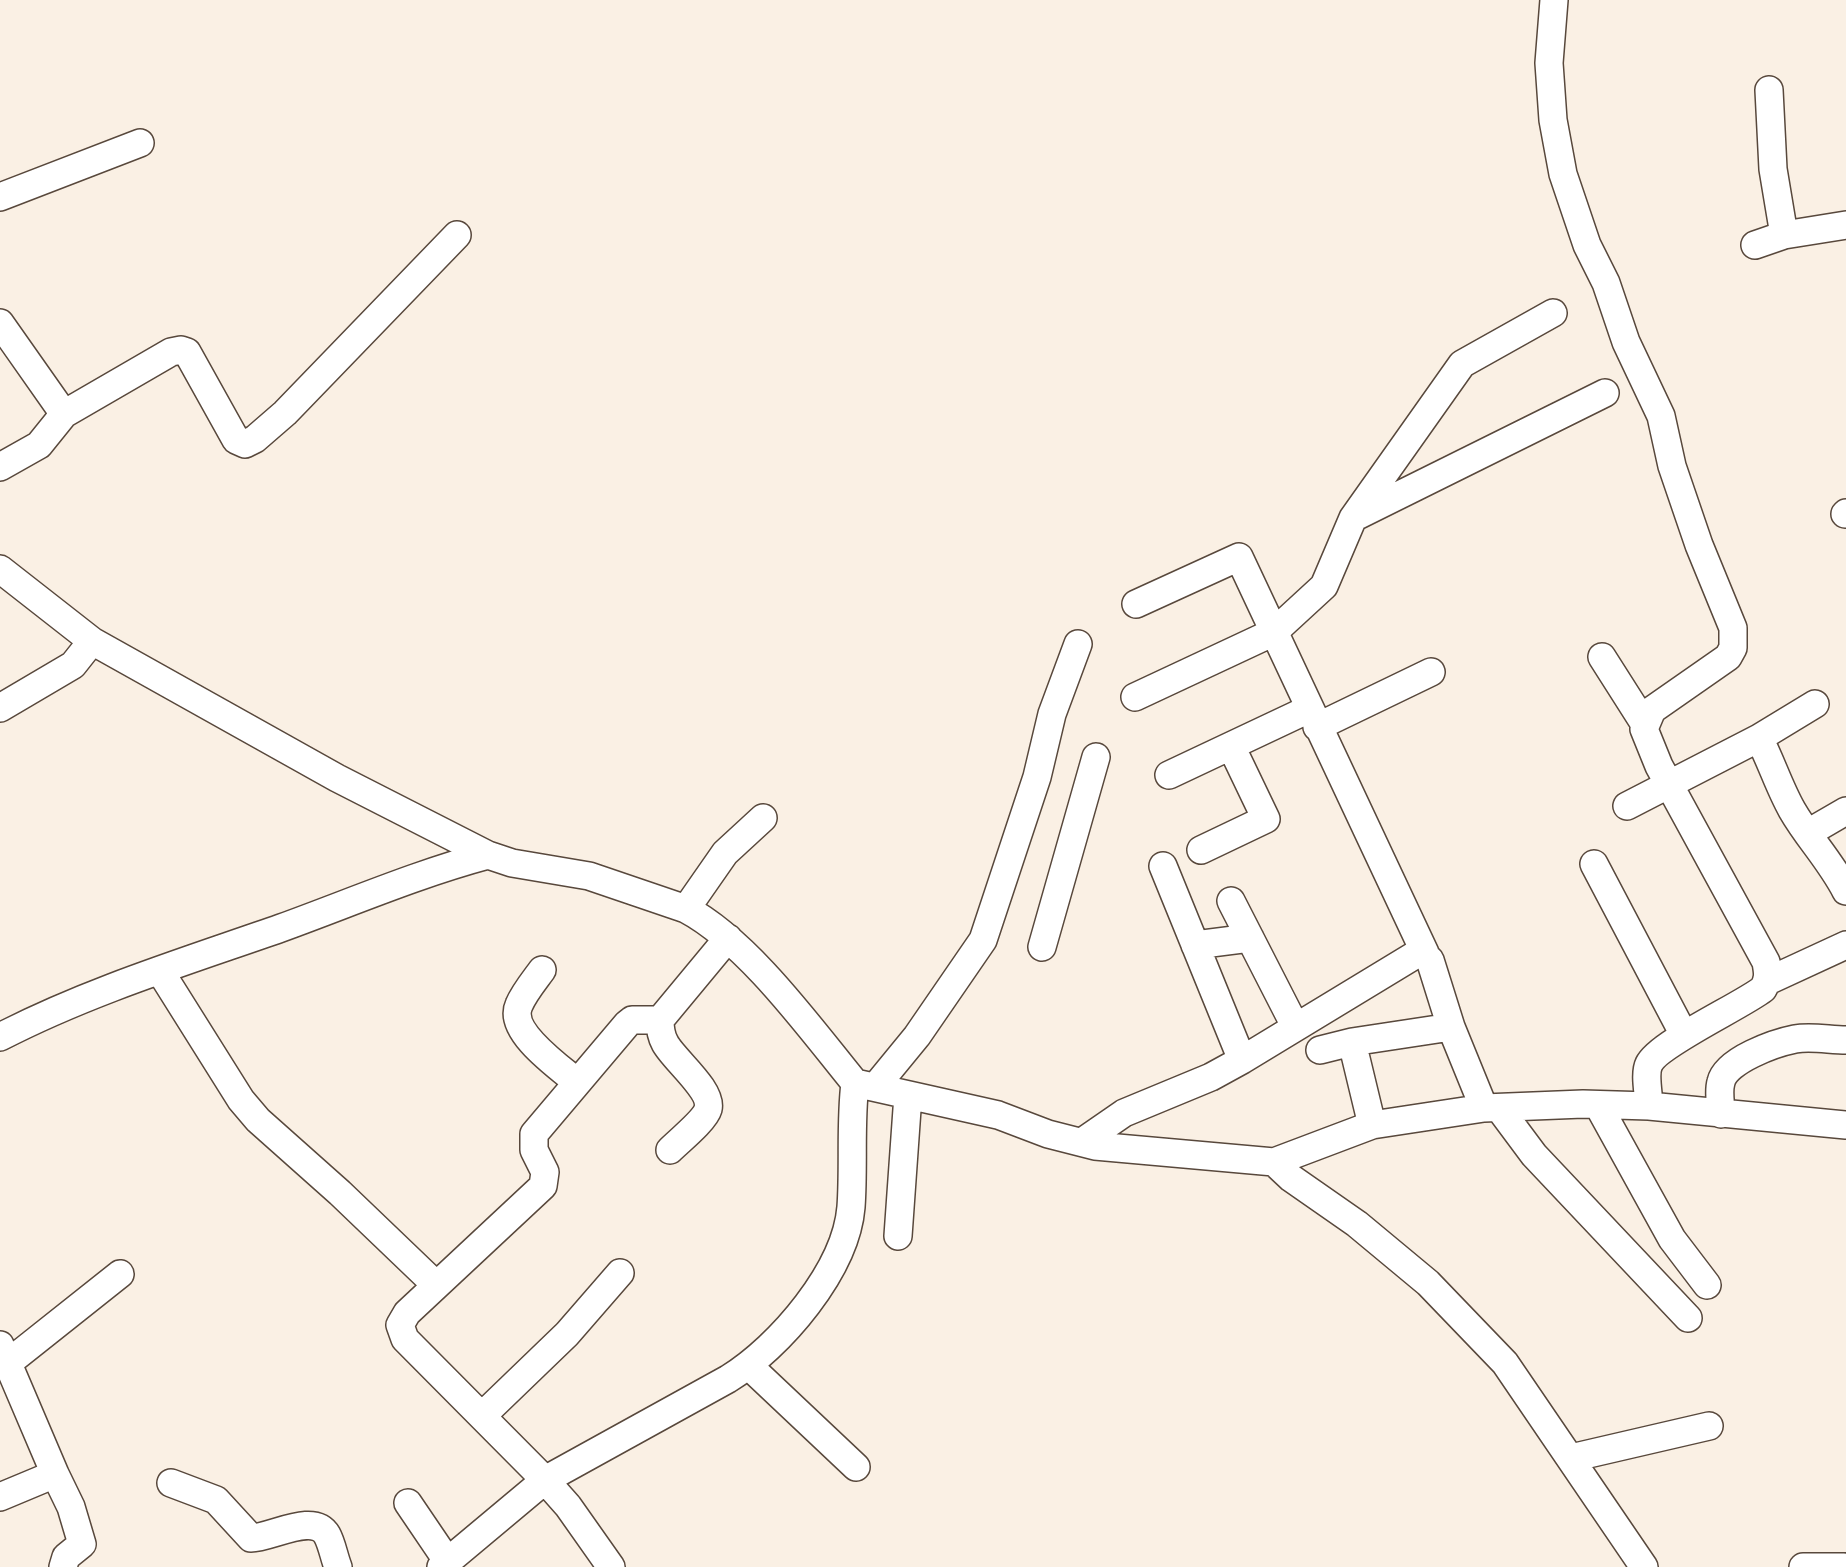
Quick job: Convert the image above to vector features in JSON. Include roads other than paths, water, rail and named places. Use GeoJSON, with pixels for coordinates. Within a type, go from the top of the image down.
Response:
{"type":"FeatureCollection","features":[{"type":"Feature","properties":{"kind":"street"},"geometry":{"type":"LineString","coordinates":[[1554,0],[1549,63],[1553,120],[1563,174],[1587,245],[1606,283],[1626,342],[1661,416],[1672,466],[1699,545],[1733,628],[1733,648],[1728,657],[1652,711],[1644,723]]}},
{"type":"Feature","properties":{"kind":"street"},"geometry":{"type":"LineString","coordinates":[[1769,90],[1773,169],[1784,235]]}},
{"type":"Feature","properties":{"kind":"street"},"geometry":{"type":"LineString","coordinates":[[0,197],[141,143]]}},
{"type":"Feature","properties":{"kind":"street"},"geometry":{"type":"LineString","coordinates":[[1755,245],[1784,235],[1846,225]]}},
{"type":"Feature","properties":{"kind":"street"},"geometry":{"type":"LineString","coordinates":[[0,467],[39,445],[64,414],[171,352],[182,350],[187,352],[236,440],[244,444],[255,439],[285,413],[457,235]]}},
{"type":"Feature","properties":{"kind":"street"},"geometry":{"type":"LineString","coordinates":[[1135,697],[1274,632],[1324,586],[1353,518],[1462,364],[1553,313]]}},
{"type":"Feature","properties":{"kind":"street"},"geometry":{"type":"LineString","coordinates":[[0,323],[64,414]]}},
{"type":"Feature","properties":{"kind":"street"},"geometry":{"type":"LineString","coordinates":[[1353,518],[1605,393]]}},
{"type":"Feature","properties":{"kind":"street"},"geometry":{"type":"LineString","coordinates":[[1136,604],[1239,557],[1313,718],[1430,960],[1451,1027],[1492,1108],[1688,1318]]}},
{"type":"Feature","properties":{"kind":"street"},"geometry":{"type":"LineString","coordinates":[[0,569],[92,641],[337,778],[488,855],[512,862],[589,876],[686,909],[728,938],[866,1084],[998,1115],[1048,1134],[1082,1142],[1124,1149],[1274,1162],[1372,1125],[1492,1108],[1598,1105],[1649,1107],[1846,1125]]}},
{"type":"Feature","properties":{"kind":"street"},"geometry":{"type":"LineString","coordinates":[[0,708],[73,665],[92,641]]}},
{"type":"Feature","properties":{"kind":"street"},"geometry":{"type":"LineString","coordinates":[[408,1503],[444,1564],[544,1480],[749,1366],[823,1283],[839,1251],[851,1209],[852,1111],[866,1084],[916,1036],[983,940],[1037,777],[1052,714],[1078,644]]}},
{"type":"Feature","properties":{"kind":"street"},"geometry":{"type":"LineString","coordinates":[[1602,657],[1644,723],[1645,734],[1670,785],[1766,962],[1768,981]]}},
{"type":"Feature","properties":{"kind":"street"},"geometry":{"type":"LineString","coordinates":[[1169,775],[1231,746],[1313,718],[1431,672]]}},
{"type":"Feature","properties":{"kind":"street"},"geometry":{"type":"LineString","coordinates":[[1627,806],[1759,738],[1815,704]]}},
{"type":"Feature","properties":{"kind":"street"},"geometry":{"type":"LineString","coordinates":[[1759,738],[1790,807],[1846,891]]}},
{"type":"Feature","properties":{"kind":"street"},"geometry":{"type":"LineString","coordinates":[[1201,850],[1266,819],[1231,746]]}},
{"type":"Feature","properties":{"kind":"street"},"geometry":{"type":"LineString","coordinates":[[1042,947],[1096,757]]}},
{"type":"Feature","properties":{"kind":"street"},"geometry":{"type":"LineString","coordinates":[[1808,833],[1846,811]]}},
{"type":"Feature","properties":{"kind":"street"},"geometry":{"type":"LineString","coordinates":[[686,909],[724,853],[763,818]]}},
{"type":"Feature","properties":{"kind":"street"},"geometry":{"type":"LineString","coordinates":[[0,1037],[95,994],[318,915],[417,875],[488,855]]}},
{"type":"Feature","properties":{"kind":"street"},"geometry":{"type":"LineString","coordinates":[[1594,864],[1684,1035]]}},
{"type":"Feature","properties":{"kind":"street"},"geometry":{"type":"LineString","coordinates":[[1163,866],[1242,1060]]}},
{"type":"Feature","properties":{"kind":"street"},"geometry":{"type":"LineString","coordinates":[[1231,901],[1296,1026]]}},
{"type":"Feature","properties":{"kind":"street"},"geometry":{"type":"LineString","coordinates":[[660,1020],[728,938]]}},
{"type":"Feature","properties":{"kind":"street"},"geometry":{"type":"LineString","coordinates":[[1195,945],[1251,939]]}},
{"type":"Feature","properties":{"kind":"street"},"geometry":{"type":"LineString","coordinates":[[1649,1107],[1648,1064],[1684,1035],[1752,997],[1763,989],[1768,981],[1846,945]]}},
{"type":"Feature","properties":{"kind":"street"},"geometry":{"type":"LineString","coordinates":[[1082,1142],[1124,1113],[1211,1077],[1242,1060],[1416,954],[1425,953]]}},
{"type":"Feature","properties":{"kind":"street"},"geometry":{"type":"LineString","coordinates":[[542,970],[518,1006],[516,1017],[520,1028],[530,1040],[577,1082]]}},
{"type":"Feature","properties":{"kind":"street"},"geometry":{"type":"LineString","coordinates":[[160,971],[241,1100],[258,1120],[340,1193],[436,1285]]}},
{"type":"Feature","properties":{"kind":"street"},"geometry":{"type":"LineString","coordinates":[[611,1567],[568,1506],[483,1415],[400,1332],[401,1319],[543,1186],[545,1172],[534,1150],[532,1142],[534,1134],[627,1024],[632,1020],[660,1020]]}},
{"type":"Feature","properties":{"kind":"street"},"geometry":{"type":"LineString","coordinates":[[660,1020],[665,1043],[700,1086],[708,1101],[708,1109],[702,1118],[669,1150]]}},
{"type":"Feature","properties":{"kind":"street"},"geometry":{"type":"LineString","coordinates":[[1320,1050],[1352,1042],[1451,1027]]}},
{"type":"Feature","properties":{"kind":"street"},"geometry":{"type":"LineString","coordinates":[[1721,1114],[1720,1084],[1727,1070],[1735,1063],[1758,1052],[1797,1039],[1846,1040]]}},
{"type":"Feature","properties":{"kind":"street"},"geometry":{"type":"LineString","coordinates":[[1352,1042],[1372,1125]]}},
{"type":"Feature","properties":{"kind":"street"},"geometry":{"type":"LineString","coordinates":[[898,1236],[908,1095]]}},
{"type":"Feature","properties":{"kind":"street"},"geometry":{"type":"LineString","coordinates":[[1598,1105],[1672,1239],[1707,1285]]}},
{"type":"Feature","properties":{"kind":"street"},"geometry":{"type":"LineString","coordinates":[[1274,1162],[1291,1178],[1357,1224],[1428,1283],[1505,1363],[1644,1567]]}},
{"type":"Feature","properties":{"kind":"street"},"geometry":{"type":"LineString","coordinates":[[483,1415],[567,1334],[620,1273]]}},
{"type":"Feature","properties":{"kind":"street"},"geometry":{"type":"LineString","coordinates":[[63,1567],[66,1557],[82,1544],[71,1507],[10,1394],[4,1354],[120,1274]]}},
{"type":"Feature","properties":{"kind":"street"},"geometry":{"type":"LineString","coordinates":[[749,1366],[856,1467]]}},
{"type":"Feature","properties":{"kind":"street"},"geometry":{"type":"LineString","coordinates":[[1571,1458],[1709,1426]]}},
{"type":"Feature","properties":{"kind":"street"},"geometry":{"type":"LineString","coordinates":[[0,1497],[55,1474]]}},
{"type":"Feature","properties":{"kind":"street"},"geometry":{"type":"LineString","coordinates":[[171,1483],[216,1500],[251,1538],[311,1524],[321,1528],[327,1535],[338,1567]]}},
{"type":"Feature","properties":{"kind":"street"},"geometry":{"type":"LineString","coordinates":[[1803,1567],[1844,1567]]}}]}
